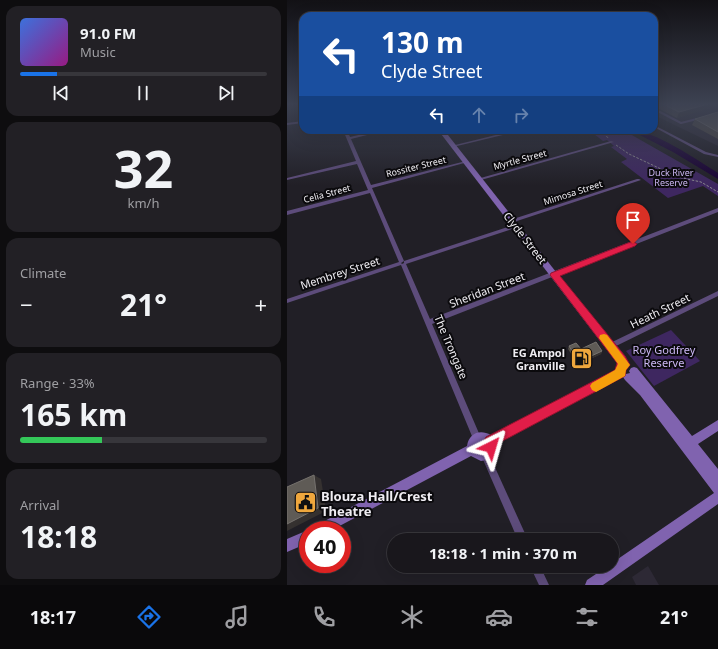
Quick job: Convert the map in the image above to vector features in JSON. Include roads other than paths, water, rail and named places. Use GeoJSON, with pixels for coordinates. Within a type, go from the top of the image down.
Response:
{"type":"FeatureCollection","features":[{"type":"Feature","properties":{"kind":"main road","name":"Clyde Street"},"geometry":{"type":"LineString","coordinates":[[444,134],[610,346],[643,392],[718,478]]}},
{"type":"Feature","properties":{"kind":"main road"},"geometry":{"type":"LineString","coordinates":[[490,441],[627,371]]}},
{"type":"Feature","properties":{"kind":"main road"},"geometry":{"type":"LineString","coordinates":[[688,444],[718,425]]}},
{"type":"Feature","properties":{"kind":"main road"},"geometry":{"type":"LineString","coordinates":[[486,437],[490,441],[491,447],[485,455],[479,456],[473,449],[473,443],[477,438],[486,437]]}},
{"type":"Feature","properties":{"kind":"main road","name":"Clyde Street"},"geometry":{"type":"LineString","coordinates":[[688,444],[718,489]]}},
{"type":"Feature","properties":{"kind":"main road"},"geometry":{"type":"LineString","coordinates":[[336,521],[473,449]]}},
{"type":"Feature","properties":{"kind":"main road"},"geometry":{"type":"LineString","coordinates":[[592,585],[718,497]]}},
{"type":"Feature","properties":{"kind":"main road"},"geometry":{"type":"LineString","coordinates":[[287,546],[299,540]]}},
{"type":"Feature","properties":{"kind":"street"},"geometry":{"type":"LineString","coordinates":[[664,131],[705,153],[718,156]]}},
{"type":"Feature","properties":{"kind":"street","name":"The Trongate"},"geometry":{"type":"LineString","coordinates":[[347,134],[477,438]]}},
{"type":"Feature","properties":{"kind":"street"},"geometry":{"type":"LineString","coordinates":[[349,138],[367,134]]}},
{"type":"Feature","properties":{"kind":"street"},"geometry":{"type":"LineString","coordinates":[[453,146],[504,134]]}},
{"type":"Feature","properties":{"kind":"street","name":"Myrtle Street"},"geometry":{"type":"LineString","coordinates":[[479,179],[612,142]]}},
{"type":"Feature","properties":{"kind":"street"},"geometry":{"type":"LineString","coordinates":[[287,179],[359,162]]}},
{"type":"Feature","properties":{"kind":"street","name":"Rossiter Street"},"geometry":{"type":"LineString","coordinates":[[370,189],[466,162]]}},
{"type":"Feature","properties":{"kind":"street","name":"Mimosa Street"},"geometry":{"type":"LineString","coordinates":[[514,224],[639,180]]}},
{"type":"Feature","properties":{"kind":"street","name":"Celia Street"},"geometry":{"type":"LineString","coordinates":[[287,213],[370,189]]}},
{"type":"Feature","properties":{"kind":"street","name":"Sheridan Street"},"geometry":{"type":"LineString","coordinates":[[428,323],[718,210]]}},
{"type":"Feature","properties":{"kind":"street","name":"Membrey Street"},"geometry":{"type":"LineString","coordinates":[[287,301],[514,224]]}},
{"type":"Feature","properties":{"kind":"street","name":"Heath Street"},"geometry":{"type":"LineString","coordinates":[[610,346],[718,293]]}},
{"type":"Feature","properties":{"kind":"street"},"geometry":{"type":"LineString","coordinates":[[485,455],[520,533]]}},
{"type":"Feature","properties":{"kind":"street"},"geometry":{"type":"LineString","coordinates":[[538,573],[544,585]]}},
{"type":"Feature","properties":{"kind":"waterway"},"geometry":{"type":"LineString","coordinates":[[642,134],[676,150],[718,177]]}},
{"type":"Feature","properties":{"kind":"place","name":"EG Ampol Granville"},"geometry":{"type":"Point","coordinates":[581,359]}},
{"type":"Feature","properties":{"kind":"place","name":"Blouza Hall/Crest Theatre"},"geometry":{"type":"Point","coordinates":[306,503]}},
{"type":"Feature","properties":{"kind":"park label","name":"Duck River Reserve"},"geometry":{"type":"Point","coordinates":[671,178]}},
{"type":"Feature","properties":{"kind":"park label","name":"Roy Godfrey Reserve"},"geometry":{"type":"Point","coordinates":[664,356]}}]}
